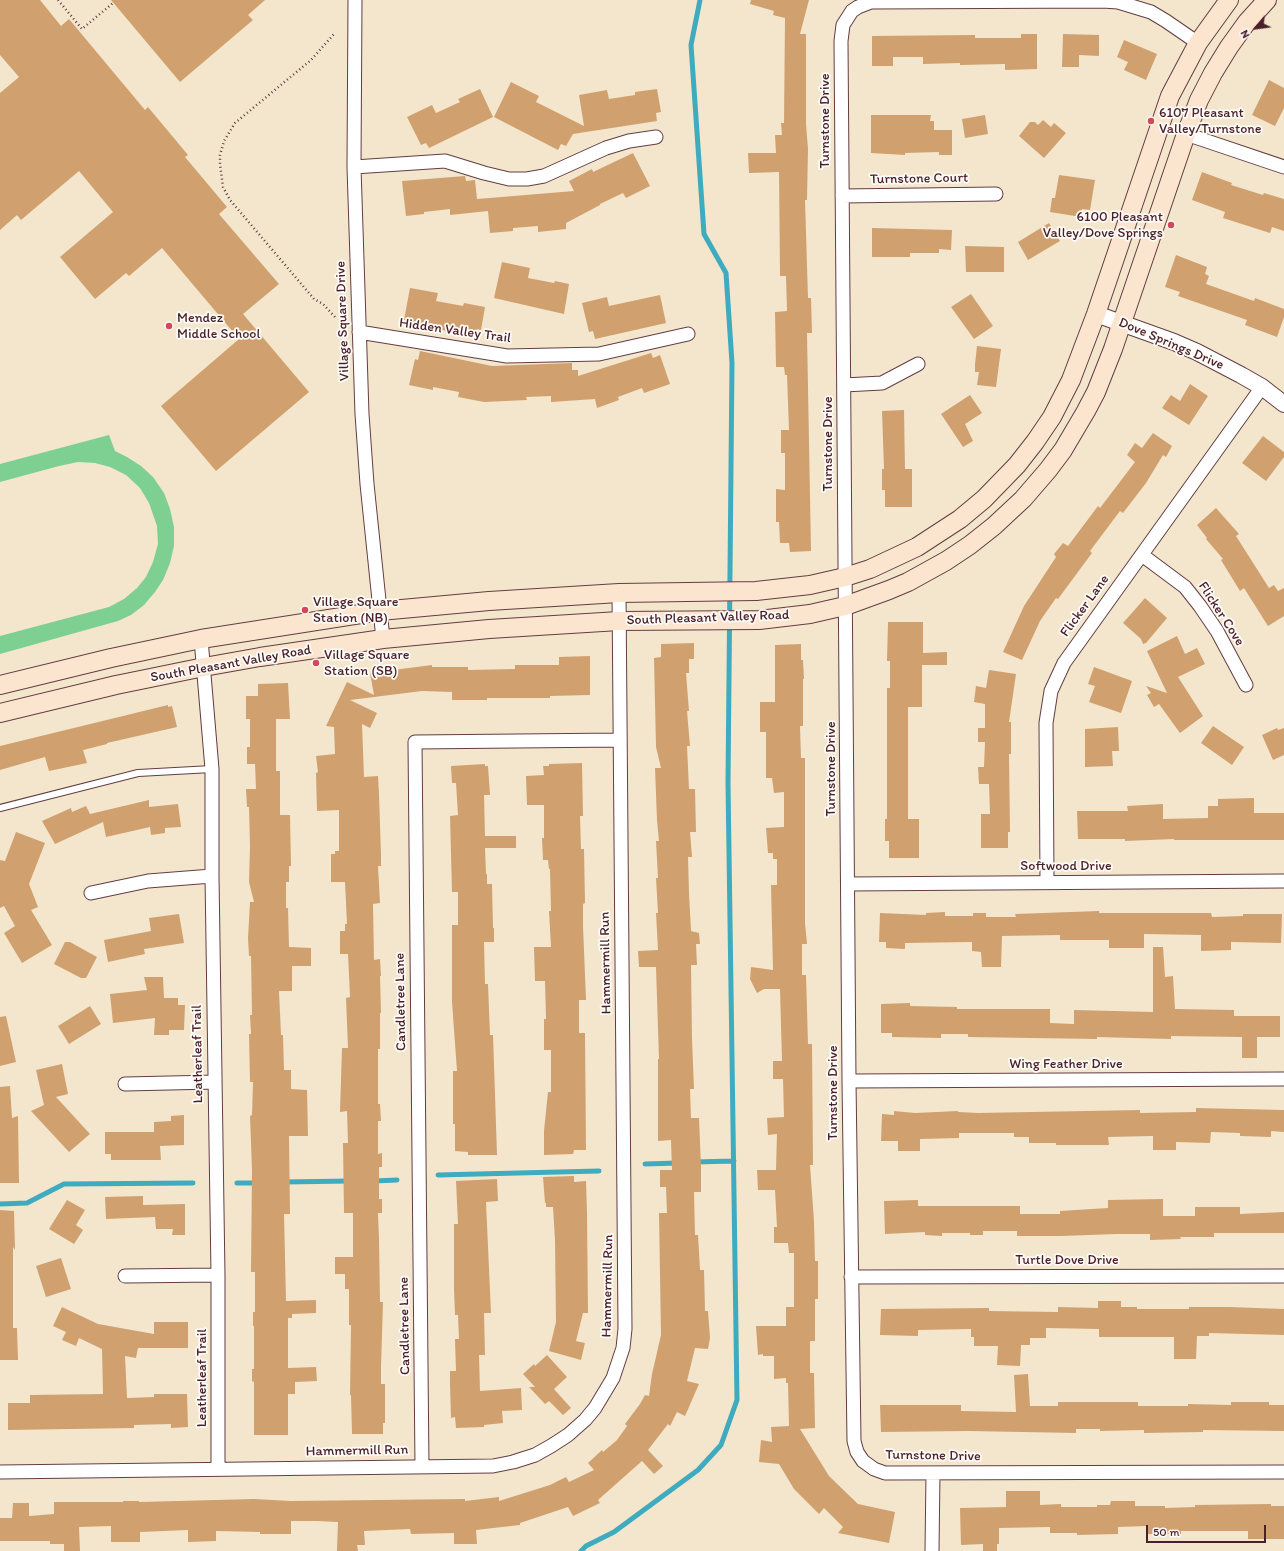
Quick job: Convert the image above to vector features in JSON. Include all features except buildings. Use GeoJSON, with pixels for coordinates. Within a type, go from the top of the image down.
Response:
{"type":"FeatureCollection","features":[{"type":"Feature","properties":{"kind":"main road","name":"South Pleasant Valley Road"},"geometry":{"type":"LineString","coordinates":[[0,685],[111,658],[201,639],[380,611],[489,601],[619,593],[747,591],[782,589],[810,585],[845,577],[893,559],[937,535],[960,519],[1000,483],[1035,442],[1055,411],[1071,380],[1096,314],[1160,124],[1181,73],[1198,43],[1229,0]]}},
{"type":"Feature","properties":{"kind":"main road","name":"South Pleasant Valley Road"},"geometry":{"type":"LineString","coordinates":[[0,713],[116,685],[204,667],[260,657],[383,639],[489,629],[619,621],[747,620],[793,616],[845,606],[901,585],[946,561],[970,545],[994,526],[1023,499],[1059,455],[1086,411],[1096,392],[1122,323],[1199,100],[1229,47],[1247,22],[1267,0]]}},
{"type":"Feature","properties":{"kind":"street","name":"Village Square Drive"},"geometry":{"type":"LineString","coordinates":[[355,0],[354,167],[362,414],[383,639]]}},
{"type":"Feature","properties":{"kind":"street","name":"Turnstone Drive"},"geometry":{"type":"LineString","coordinates":[[1198,43],[1166,20],[1151,12],[1118,2],[1103,1],[886,2],[864,4],[852,11],[841,32],[853,1428],[857,1452],[863,1461],[874,1469],[885,1473],[1284,1472]]}},
{"type":"Feature","properties":{"kind":"street"},"geometry":{"type":"LineString","coordinates":[[1186,134],[1284,167]]}},
{"type":"Feature","properties":{"kind":"street"},"geometry":{"type":"LineString","coordinates":[[354,167],[445,161],[509,179],[527,179],[544,176],[606,148],[629,141],[656,138]]}},
{"type":"Feature","properties":{"kind":"street","name":"Turnstone Court"},"geometry":{"type":"LineString","coordinates":[[842,196],[996,194]]}},
{"type":"Feature","properties":{"kind":"street","name":"Dove Springs Drive"},"geometry":{"type":"LineString","coordinates":[[1096,314],[1174,342],[1197,352],[1262,387],[1284,404]]}},
{"type":"Feature","properties":{"kind":"street","name":"Hidden Valley Trail"},"geometry":{"type":"LineString","coordinates":[[359,332],[507,356],[599,354],[688,334]]}},
{"type":"Feature","properties":{"kind":"street"},"geometry":{"type":"LineString","coordinates":[[844,385],[882,383],[918,364]]}},
{"type":"Feature","properties":{"kind":"street","name":"Flicker Lane"},"geometry":{"type":"LineString","coordinates":[[1047,882],[1046,723],[1051,691],[1064,663],[1262,387]]}},
{"type":"Feature","properties":{"kind":"street","name":"Flicker Cove"},"geometry":{"type":"LineString","coordinates":[[1142,555],[1185,587],[1217,631],[1246,685]]}},
{"type":"Feature","properties":{"kind":"street","name":"Hammermill Run"},"geometry":{"type":"LineString","coordinates":[[0,1472],[493,1466],[513,1462],[534,1455],[552,1446],[568,1435],[585,1420],[595,1408],[613,1378],[620,1359],[625,1329],[619,593]]}},
{"type":"Feature","properties":{"kind":"street","name":"Leatherleaf Trail"},"geometry":{"type":"LineString","coordinates":[[201,639],[212,769],[214,1082],[218,1275],[218,1469]]}},
{"type":"Feature","properties":{"kind":"street","name":"Candletree Lane"},"geometry":{"type":"LineString","coordinates":[[422,1467],[415,742],[620,740]]}},
{"type":"Feature","properties":{"kind":"street"},"geometry":{"type":"LineString","coordinates":[[91,892],[148,881],[212,876]]}},
{"type":"Feature","properties":{"kind":"street","name":"Softwood Drive"},"geometry":{"type":"LineString","coordinates":[[848,884],[1284,881]]}},
{"type":"Feature","properties":{"kind":"street","name":"Wing Feather Drive"},"geometry":{"type":"LineString","coordinates":[[849,1081],[1284,1079]]}},
{"type":"Feature","properties":{"kind":"street"},"geometry":{"type":"LineString","coordinates":[[125,1084],[214,1082]]}},
{"type":"Feature","properties":{"kind":"street"},"geometry":{"type":"LineString","coordinates":[[125,1276],[218,1275]]}},
{"type":"Feature","properties":{"kind":"street","name":"Turtle Dove Drive"},"geometry":{"type":"LineString","coordinates":[[851,1277],[1284,1276]]}},
{"type":"Feature","properties":{"kind":"street"},"geometry":{"type":"LineString","coordinates":[[932,1551],[933,1473]]}},
{"type":"Feature","properties":{"kind":"lane"},"geometry":{"type":"LineString","coordinates":[[0,808],[138,773],[212,769]]}},
{"type":"Feature","properties":{"kind":"path"},"geometry":{"type":"LineString","coordinates":[[58,0],[82,28],[113,3]]}},
{"type":"Feature","properties":{"kind":"path"},"geometry":{"type":"LineString","coordinates":[[334,317],[323,304],[314,299],[230,200],[224,187],[220,155],[224,141],[235,123],[311,60],[335,33]]}},
{"type":"Feature","properties":{"kind":"green space"},"geometry":{"type":"Polygon","coordinates":[[[109,435],[115,451],[141,466],[153,477],[164,493],[170,509],[174,527],[174,546],[170,563],[163,580],[144,605],[131,615],[118,621],[0,654],[0,636],[109,607],[124,599],[137,588],[146,577],[153,562],[158,544],[157,526],[149,503],[140,488],[126,475],[110,467],[95,463],[78,462],[0,482],[0,464],[109,435]]]}},
{"type":"Feature","properties":{"kind":"waterway"},"geometry":{"type":"LineString","coordinates":[[581,1551],[586,1546],[614,1532],[698,1470],[721,1445],[737,1400],[728,783],[732,363],[726,273],[704,234],[691,45],[700,0]]}},
{"type":"Feature","properties":{"kind":"waterway"},"geometry":{"type":"LineString","coordinates":[[694,1162],[734,1161]]}},
{"type":"Feature","properties":{"kind":"waterway"},"geometry":{"type":"LineString","coordinates":[[645,1164],[678,1163]]}},
{"type":"Feature","properties":{"kind":"waterway"},"geometry":{"type":"LineString","coordinates":[[438,1175],[599,1171]]}},
{"type":"Feature","properties":{"kind":"waterway"},"geometry":{"type":"LineString","coordinates":[[374,1181],[397,1180]]}},
{"type":"Feature","properties":{"kind":"waterway"},"geometry":{"type":"LineString","coordinates":[[284,1182],[350,1181]]}},
{"type":"Feature","properties":{"kind":"waterway"},"geometry":{"type":"LineString","coordinates":[[0,1204],[27,1203],[64,1184],[193,1183]]}},
{"type":"Feature","properties":{"kind":"waterway"},"geometry":{"type":"LineString","coordinates":[[237,1183],[258,1183]]}},
{"type":"Feature","properties":{"kind":"place","name":"6107 Pleasant Valley/Turnstone"},"geometry":{"type":"Point","coordinates":[1151,121]}},
{"type":"Feature","properties":{"kind":"place","name":"6100 Pleasant Valley/Dove Springs"},"geometry":{"type":"Point","coordinates":[1171,225]}},
{"type":"Feature","properties":{"kind":"place","name":"Mendez Middle School"},"geometry":{"type":"Point","coordinates":[169,326]}},
{"type":"Feature","properties":{"kind":"place","name":"Village Square Station (NB)"},"geometry":{"type":"Point","coordinates":[305,610]}},
{"type":"Feature","properties":{"kind":"place","name":"Village Square Station (SB)"},"geometry":{"type":"Point","coordinates":[316,663]}}]}
